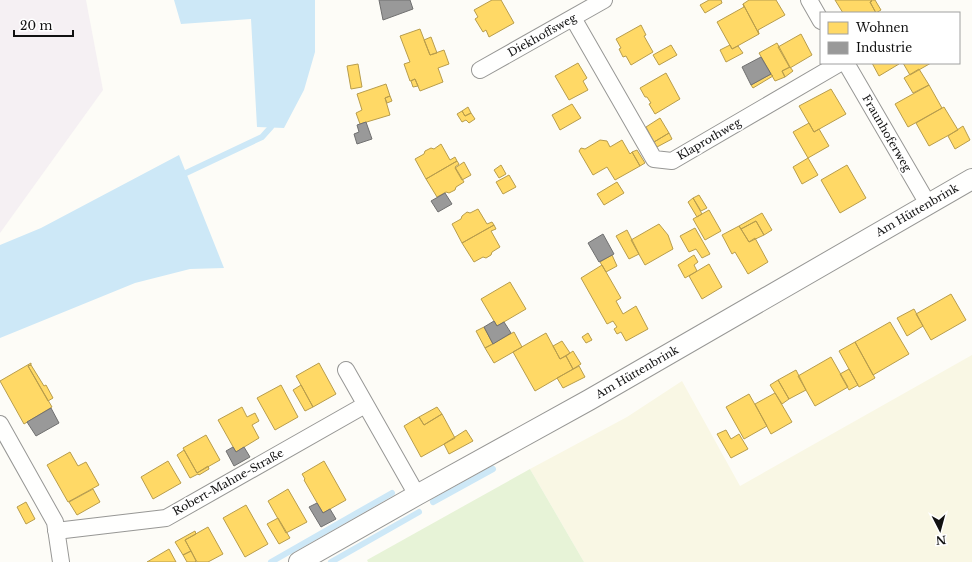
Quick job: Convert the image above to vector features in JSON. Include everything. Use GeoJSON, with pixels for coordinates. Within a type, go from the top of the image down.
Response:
{"type":"FeatureCollection","features":[{"type":"Feature","properties":{"kind":"street","name":"Diekhoffsweg"},"geometry":{"type":"LineString","coordinates":[[480,70],[604,0]]}},
{"type":"Feature","properties":{"kind":"street"},"geometry":{"type":"LineString","coordinates":[[809,0],[820,19]]}},
{"type":"Feature","properties":{"kind":"street","name":"Klaprothweg"},"geometry":{"type":"LineString","coordinates":[[573,18],[654,160],[672,161],[838,64]]}},
{"type":"Feature","properties":{"kind":"street","name":"Fraunhoferweg"},"geometry":{"type":"LineString","coordinates":[[847,64],[928,204]]}},
{"type":"Feature","properties":{"kind":"street","name":"Am Hüttenbrink"},"geometry":{"type":"LineString","coordinates":[[299,562],[589,400],[972,179]]}},
{"type":"Feature","properties":{"kind":"street"},"geometry":{"type":"LineString","coordinates":[[346,370],[417,495]]}},
{"type":"Feature","properties":{"kind":"street","name":"Robert-Mahne-Straße"},"geometry":{"type":"LineString","coordinates":[[56,531],[166,518],[365,405]]}},
{"type":"Feature","properties":{"kind":"street"},"geometry":{"type":"LineString","coordinates":[[0,424],[54,522],[60,562]]}},
{"type":"Feature","properties":{"kind":"shaded area"},"geometry":{"type":"Polygon","coordinates":[[[0,0],[86,0],[103,90],[0,233],[0,0]]]}},
{"type":"Feature","properties":{"kind":"shaded area"},"geometry":{"type":"Polygon","coordinates":[[[972,355],[972,562],[584,562],[530,469],[627,417],[682,381],[740,486],[972,355]]]}},
{"type":"Feature","properties":{"kind":"green space"},"geometry":{"type":"Polygon","coordinates":[[[530,469],[584,562],[368,562],[367,560],[530,469]]]}},
{"type":"Feature","properties":{"kind":"water"},"geometry":{"type":"Polygon","coordinates":[[[174,0],[315,0],[315,52],[304,90],[284,128],[257,127],[251,19],[181,24],[174,0]]]}},
{"type":"Feature","properties":{"kind":"water"},"geometry":{"type":"Polygon","coordinates":[[[179,155],[224,268],[190,269],[135,283],[0,338],[0,245],[41,228],[179,155]]]}},
{"type":"Feature","properties":{"kind":"building: Wohnen"},"geometry":{"type":"Polygon","coordinates":[[[492,0],[501,0],[514,23],[489,37],[486,30],[483,32],[475,19],[478,17],[474,10],[492,0]]]}},
{"type":"Feature","properties":{"kind":"building: Wohnen"},"geometry":{"type":"Polygon","coordinates":[[[709,0],[721,0],[722,3],[705,13],[700,5],[709,0]]]}},
{"type":"Feature","properties":{"kind":"building: Wohnen"},"geometry":{"type":"Polygon","coordinates":[[[749,0],[776,0],[785,15],[758,30],[759,34],[743,4],[749,0]]]}},
{"type":"Feature","properties":{"kind":"building: Wohnen"},"geometry":{"type":"Polygon","coordinates":[[[835,0],[871,0],[872,1],[870,2],[875,12],[842,12],[835,0]]]}},
{"type":"Feature","properties":{"kind":"building: Wohnen"},"geometry":{"type":"Polygon","coordinates":[[[871,0],[875,0],[881,10],[875,12],[870,2],[872,1],[871,0]]]}},
{"type":"Feature","properties":{"kind":"building: Wohnen"},"geometry":{"type":"Polygon","coordinates":[[[743,4],[759,34],[732,49],[717,22],[744,7],[743,4]]]}},
{"type":"Feature","properties":{"kind":"building: Wohnen"},"geometry":{"type":"Polygon","coordinates":[[[641,25],[646,35],[644,36],[653,52],[631,65],[626,56],[623,57],[619,49],[621,48],[616,39],[641,25]]]}},
{"type":"Feature","properties":{"kind":"building: Wohnen"},"geometry":{"type":"Polygon","coordinates":[[[420,29],[430,55],[444,50],[449,64],[438,68],[443,82],[420,91],[415,79],[410,81],[404,64],[410,62],[400,36],[420,29]]]}},
{"type":"Feature","properties":{"kind":"building: Wohnen"},"geometry":{"type":"Polygon","coordinates":[[[801,34],[812,55],[790,68],[778,47],[801,34]]]}},
{"type":"Feature","properties":{"kind":"building: Wohnen"},"geometry":{"type":"Polygon","coordinates":[[[431,37],[437,53],[430,55],[424,40],[431,37]]]}},
{"type":"Feature","properties":{"kind":"building: Wohnen"},"geometry":{"type":"Polygon","coordinates":[[[777,43],[790,67],[782,71],[785,77],[775,81],[759,53],[777,43]]]}},
{"type":"Feature","properties":{"kind":"building: Wohnen"},"geometry":{"type":"Polygon","coordinates":[[[671,45],[677,55],[659,65],[653,55],[671,45]]]}},
{"type":"Feature","properties":{"kind":"building: Wohnen"},"geometry":{"type":"Polygon","coordinates":[[[730,45],[732,49],[738,46],[743,53],[726,62],[720,50],[730,45]]]}},
{"type":"Feature","properties":{"kind":"building: Wohnen"},"geometry":{"type":"Polygon","coordinates":[[[578,63],[587,78],[583,81],[588,90],[569,100],[555,76],[578,63]]]}},
{"type":"Feature","properties":{"kind":"building: Wohnen"},"geometry":{"type":"Polygon","coordinates":[[[358,64],[362,87],[351,89],[347,66],[358,64]]]}},
{"type":"Feature","properties":{"kind":"building: Wohnen"},"geometry":{"type":"Polygon","coordinates":[[[873,64],[899,64],[879,76],[873,64]]]}},
{"type":"Feature","properties":{"kind":"building: Wohnen"},"geometry":{"type":"Polygon","coordinates":[[[904,64],[929,64],[910,75],[904,64]]]}},
{"type":"Feature","properties":{"kind":"building: Wohnen"},"geometry":{"type":"Polygon","coordinates":[[[790,67],[793,71],[785,77],[782,71],[790,67]]]}},
{"type":"Feature","properties":{"kind":"building: Wohnen"},"geometry":{"type":"Polygon","coordinates":[[[919,69],[929,85],[913,93],[904,78],[919,69]]]}},
{"type":"Feature","properties":{"kind":"building: Wohnen"},"geometry":{"type":"Polygon","coordinates":[[[666,73],[680,99],[655,114],[649,104],[651,103],[647,97],[645,97],[640,88],[666,73]]]}},
{"type":"Feature","properties":{"kind":"building: Wohnen"},"geometry":{"type":"Polygon","coordinates":[[[771,74],[773,76],[753,88],[751,85],[771,74]]]}},
{"type":"Feature","properties":{"kind":"building: Wohnen"},"geometry":{"type":"Polygon","coordinates":[[[415,79],[418,86],[413,87],[411,81],[415,79]]]}},
{"type":"Feature","properties":{"kind":"building: Wohnen"},"geometry":{"type":"Polygon","coordinates":[[[386,84],[390,96],[385,98],[390,115],[360,124],[356,113],[362,110],[357,94],[386,84]]]}},
{"type":"Feature","properties":{"kind":"building: Wohnen"},"geometry":{"type":"Polygon","coordinates":[[[929,85],[942,108],[908,127],[895,104],[929,85]]]}},
{"type":"Feature","properties":{"kind":"building: Wohnen"},"geometry":{"type":"Polygon","coordinates":[[[831,89],[846,114],[814,132],[799,106],[831,89]]]}},
{"type":"Feature","properties":{"kind":"building: Wohnen"},"geometry":{"type":"Polygon","coordinates":[[[390,96],[392,101],[387,103],[385,98],[390,96]]]}},
{"type":"Feature","properties":{"kind":"building: Wohnen"},"geometry":{"type":"Polygon","coordinates":[[[572,104],[581,118],[560,130],[552,115],[572,104]]]}},
{"type":"Feature","properties":{"kind":"building: Wohnen"},"geometry":{"type":"Polygon","coordinates":[[[468,107],[471,113],[465,116],[462,111],[468,107]]]}},
{"type":"Feature","properties":{"kind":"building: Wohnen"},"geometry":{"type":"Polygon","coordinates":[[[944,107],[958,130],[929,146],[916,123],[944,107]]]}},
{"type":"Feature","properties":{"kind":"building: Wohnen"},"geometry":{"type":"Polygon","coordinates":[[[462,111],[465,116],[471,113],[475,119],[469,123],[466,120],[462,122],[457,114],[462,111]]]}},
{"type":"Feature","properties":{"kind":"building: Wohnen"},"geometry":{"type":"Polygon","coordinates":[[[660,118],[669,133],[654,142],[646,127],[660,118]]]}},
{"type":"Feature","properties":{"kind":"building: Wohnen"},"geometry":{"type":"Polygon","coordinates":[[[809,123],[814,132],[819,129],[829,146],[808,158],[793,132],[809,123]]]}},
{"type":"Feature","properties":{"kind":"building: Wohnen"},"geometry":{"type":"Polygon","coordinates":[[[963,126],[970,140],[955,149],[948,136],[963,126]]]}},
{"type":"Feature","properties":{"kind":"building: Wohnen"},"geometry":{"type":"Polygon","coordinates":[[[669,133],[672,139],[657,147],[654,142],[669,133]]]}},
{"type":"Feature","properties":{"kind":"building: Wohnen"},"geometry":{"type":"Polygon","coordinates":[[[600,140],[607,141],[610,147],[622,140],[630,154],[632,152],[640,166],[615,180],[607,167],[593,175],[579,151],[581,148],[585,149],[600,140]]]}},
{"type":"Feature","properties":{"kind":"building: Wohnen"},"geometry":{"type":"Polygon","coordinates":[[[441,144],[450,160],[455,157],[457,161],[426,179],[415,159],[424,154],[425,151],[431,148],[434,149],[441,144]]]}},
{"type":"Feature","properties":{"kind":"building: Wohnen"},"geometry":{"type":"Polygon","coordinates":[[[637,150],[645,163],[640,166],[632,152],[637,150]]]}},
{"type":"Feature","properties":{"kind":"building: Wohnen"},"geometry":{"type":"Polygon","coordinates":[[[808,158],[818,175],[802,184],[793,167],[808,158]]]}},
{"type":"Feature","properties":{"kind":"building: Wohnen"},"geometry":{"type":"Polygon","coordinates":[[[457,161],[459,164],[455,167],[464,182],[456,187],[455,190],[449,193],[446,192],[437,197],[426,179],[457,161]]]}},
{"type":"Feature","properties":{"kind":"building: Wohnen"},"geometry":{"type":"Polygon","coordinates":[[[464,162],[471,175],[462,180],[455,168],[464,162]]]}},
{"type":"Feature","properties":{"kind":"building: Wohnen"},"geometry":{"type":"Polygon","coordinates":[[[501,165],[506,174],[499,178],[494,170],[501,165]]]}},
{"type":"Feature","properties":{"kind":"building: Wohnen"},"geometry":{"type":"Polygon","coordinates":[[[847,165],[866,198],[840,213],[821,180],[847,165]]]}},
{"type":"Feature","properties":{"kind":"building: Wohnen"},"geometry":{"type":"Polygon","coordinates":[[[509,175],[516,187],[503,194],[496,182],[509,175]]]}},
{"type":"Feature","properties":{"kind":"building: Wohnen"},"geometry":{"type":"Polygon","coordinates":[[[617,182],[624,193],[604,205],[597,194],[617,182]]]}},
{"type":"Feature","properties":{"kind":"building: Wohnen"},"geometry":{"type":"Polygon","coordinates":[[[699,195],[707,208],[701,211],[693,198],[699,195]]]}},
{"type":"Feature","properties":{"kind":"building: Wohnen"},"geometry":{"type":"Polygon","coordinates":[[[693,198],[702,214],[697,217],[688,202],[693,198]]]}},
{"type":"Feature","properties":{"kind":"building: Wohnen"},"geometry":{"type":"Polygon","coordinates":[[[478,209],[487,224],[492,222],[494,225],[462,243],[452,224],[461,219],[467,212],[470,213],[478,209]]]}},
{"type":"Feature","properties":{"kind":"building: Wohnen"},"geometry":{"type":"Polygon","coordinates":[[[709,210],[721,231],[705,240],[693,219],[709,210]]]}},
{"type":"Feature","properties":{"kind":"building: Wohnen"},"geometry":{"type":"Polygon","coordinates":[[[762,213],[772,230],[764,235],[756,221],[741,229],[739,226],[762,213]]]}},
{"type":"Feature","properties":{"kind":"building: Wohnen"},"geometry":{"type":"Polygon","coordinates":[[[756,221],[764,235],[749,242],[741,229],[756,221]]]}},
{"type":"Feature","properties":{"kind":"building: Wohnen"},"geometry":{"type":"Polygon","coordinates":[[[659,224],[668,235],[673,249],[645,265],[631,240],[659,224]]]}},
{"type":"Feature","properties":{"kind":"building: Wohnen"},"geometry":{"type":"Polygon","coordinates":[[[494,225],[496,229],[491,231],[500,247],[486,258],[483,257],[474,262],[462,243],[494,225]]]}},
{"type":"Feature","properties":{"kind":"building: Wohnen"},"geometry":{"type":"Polygon","coordinates":[[[739,226],[749,242],[755,238],[768,262],[748,274],[735,252],[732,254],[722,235],[739,226]]]}},
{"type":"Feature","properties":{"kind":"building: Wohnen"},"geometry":{"type":"Polygon","coordinates":[[[695,228],[710,254],[702,258],[696,249],[689,252],[680,236],[695,228]]]}},
{"type":"Feature","properties":{"kind":"building: Wohnen"},"geometry":{"type":"Polygon","coordinates":[[[627,230],[639,254],[629,259],[616,236],[627,230]]]}},
{"type":"Feature","properties":{"kind":"building: Wohnen"},"geometry":{"type":"Polygon","coordinates":[[[612,255],[617,266],[606,272],[600,262],[612,255]]]}},
{"type":"Feature","properties":{"kind":"building: Wohnen"},"geometry":{"type":"Polygon","coordinates":[[[694,255],[698,262],[694,265],[697,271],[685,278],[678,265],[694,255]]]}},
{"type":"Feature","properties":{"kind":"building: Wohnen"},"geometry":{"type":"Polygon","coordinates":[[[709,264],[722,287],[702,299],[689,276],[709,264]]]}},
{"type":"Feature","properties":{"kind":"building: Wohnen"},"geometry":{"type":"Polygon","coordinates":[[[602,265],[621,298],[616,301],[623,314],[636,306],[648,329],[626,341],[621,332],[617,334],[614,329],[617,327],[613,321],[607,324],[581,278],[602,265]]]}},
{"type":"Feature","properties":{"kind":"building: Wohnen"},"geometry":{"type":"Polygon","coordinates":[[[510,282],[526,309],[497,326],[481,299],[510,282]]]}},
{"type":"Feature","properties":{"kind":"building: Wohnen"},"geometry":{"type":"Polygon","coordinates":[[[951,294],[966,320],[931,340],[916,314],[951,294]]]}},
{"type":"Feature","properties":{"kind":"building: Wohnen"},"geometry":{"type":"Polygon","coordinates":[[[914,309],[923,326],[907,336],[897,318],[914,309]]]}},
{"type":"Feature","properties":{"kind":"building: Wohnen"},"geometry":{"type":"Polygon","coordinates":[[[890,322],[909,354],[873,375],[855,342],[890,322]]]}},
{"type":"Feature","properties":{"kind":"building: Wohnen"},"geometry":{"type":"Polygon","coordinates":[[[484,327],[493,344],[485,348],[476,331],[484,327]]]}},
{"type":"Feature","properties":{"kind":"building: Wohnen"},"geometry":{"type":"Polygon","coordinates":[[[514,332],[522,347],[494,363],[485,348],[514,332]]]}},
{"type":"Feature","properties":{"kind":"building: Wohnen"},"geometry":{"type":"Polygon","coordinates":[[[546,333],[560,359],[566,356],[573,369],[535,391],[513,352],[546,333]]]}},
{"type":"Feature","properties":{"kind":"building: Wohnen"},"geometry":{"type":"Polygon","coordinates":[[[588,333],[592,340],[586,343],[582,337],[588,333]]]}},
{"type":"Feature","properties":{"kind":"building: Wohnen"},"geometry":{"type":"Polygon","coordinates":[[[562,341],[570,353],[560,359],[553,346],[562,341]]]}},
{"type":"Feature","properties":{"kind":"building: Wohnen"},"geometry":{"type":"Polygon","coordinates":[[[855,342],[875,378],[859,387],[839,351],[855,342]]]}},
{"type":"Feature","properties":{"kind":"building: Wohnen"},"geometry":{"type":"Polygon","coordinates":[[[573,351],[581,364],[573,369],[566,356],[573,351]]]}},
{"type":"Feature","properties":{"kind":"building: Wohnen"},"geometry":{"type":"Polygon","coordinates":[[[831,357],[848,387],[815,406],[798,376],[831,357]]]}},
{"type":"Feature","properties":{"kind":"building: Wohnen"},"geometry":{"type":"Polygon","coordinates":[[[31,363],[31,365],[28,366],[52,407],[24,424],[0,381],[31,363]]]}},
{"type":"Feature","properties":{"kind":"building: Wohnen"},"geometry":{"type":"Polygon","coordinates":[[[319,363],[336,394],[313,407],[296,376],[319,363]]]}},
{"type":"Feature","properties":{"kind":"building: Wohnen"},"geometry":{"type":"Polygon","coordinates":[[[31,365],[44,386],[46,385],[53,398],[48,401],[28,366],[31,365]]]}},
{"type":"Feature","properties":{"kind":"building: Wohnen"},"geometry":{"type":"Polygon","coordinates":[[[579,366],[585,377],[563,388],[557,378],[579,366]]]}},
{"type":"Feature","properties":{"kind":"building: Wohnen"},"geometry":{"type":"Polygon","coordinates":[[[849,369],[858,385],[849,390],[840,374],[849,369]]]}},
{"type":"Feature","properties":{"kind":"building: Wohnen"},"geometry":{"type":"Polygon","coordinates":[[[796,370],[806,390],[789,399],[778,380],[796,370]]]}},
{"type":"Feature","properties":{"kind":"building: Wohnen"},"geometry":{"type":"Polygon","coordinates":[[[778,380],[789,399],[782,404],[770,385],[778,380]]]}},
{"type":"Feature","properties":{"kind":"building: Wohnen"},"geometry":{"type":"Polygon","coordinates":[[[281,385],[298,417],[275,430],[257,398],[281,385]]]}},
{"type":"Feature","properties":{"kind":"building: Wohnen"},"geometry":{"type":"Polygon","coordinates":[[[301,385],[313,407],[305,411],[293,390],[301,385]]]}},
{"type":"Feature","properties":{"kind":"building: Wohnen"},"geometry":{"type":"Polygon","coordinates":[[[775,393],[792,422],[771,434],[755,404],[775,393]]]}},
{"type":"Feature","properties":{"kind":"building: Wohnen"},"geometry":{"type":"Polygon","coordinates":[[[749,394],[767,426],[744,439],[726,407],[749,394]]]}},
{"type":"Feature","properties":{"kind":"building: Wohnen"},"geometry":{"type":"Polygon","coordinates":[[[242,407],[247,417],[255,413],[259,421],[252,425],[259,438],[236,452],[218,420],[242,407]]]}},
{"type":"Feature","properties":{"kind":"building: Wohnen"},"geometry":{"type":"Polygon","coordinates":[[[437,407],[442,414],[424,425],[419,417],[437,407]]]}},
{"type":"Feature","properties":{"kind":"building: Wohnen"},"geometry":{"type":"Polygon","coordinates":[[[442,414],[455,438],[421,457],[404,426],[419,417],[424,425],[442,414]]]}},
{"type":"Feature","properties":{"kind":"building: Wohnen"},"geometry":{"type":"Polygon","coordinates":[[[466,430],[473,441],[449,454],[444,444],[466,430]]]}},
{"type":"Feature","properties":{"kind":"building: Wohnen"},"geometry":{"type":"Polygon","coordinates":[[[726,430],[731,439],[739,434],[748,449],[731,458],[717,434],[726,430]]]}},
{"type":"Feature","properties":{"kind":"building: Wohnen"},"geometry":{"type":"Polygon","coordinates":[[[206,435],[220,460],[197,473],[183,448],[206,435]]]}},
{"type":"Feature","properties":{"kind":"building: Wohnen"},"geometry":{"type":"Polygon","coordinates":[[[184,450],[197,473],[208,466],[209,469],[190,478],[177,455],[184,450]]]}},
{"type":"Feature","properties":{"kind":"building: Wohnen"},"geometry":{"type":"Polygon","coordinates":[[[70,452],[78,466],[86,462],[99,485],[68,502],[47,465],[70,452]]]}},
{"type":"Feature","properties":{"kind":"building: Wohnen"},"geometry":{"type":"Polygon","coordinates":[[[168,461],[181,483],[153,499],[141,477],[168,461]]]}},
{"type":"Feature","properties":{"kind":"building: Wohnen"},"geometry":{"type":"Polygon","coordinates":[[[324,461],[346,500],[323,513],[302,474],[324,461]]]}},
{"type":"Feature","properties":{"kind":"building: Wohnen"},"geometry":{"type":"Polygon","coordinates":[[[93,489],[100,502],[77,515],[69,502],[93,489]]]}},
{"type":"Feature","properties":{"kind":"building: Wohnen"},"geometry":{"type":"Polygon","coordinates":[[[288,489],[307,522],[286,533],[268,501],[288,489]]]}},
{"type":"Feature","properties":{"kind":"building: Wohnen"},"geometry":{"type":"Polygon","coordinates":[[[26,502],[35,519],[26,524],[17,507],[26,502]]]}},
{"type":"Feature","properties":{"kind":"building: Wohnen"},"geometry":{"type":"Polygon","coordinates":[[[246,505],[268,544],[245,557],[223,518],[246,505]]]}},
{"type":"Feature","properties":{"kind":"building: Wohnen"},"geometry":{"type":"Polygon","coordinates":[[[278,518],[290,538],[279,544],[267,524],[278,518]]]}},
{"type":"Feature","properties":{"kind":"building: Wohnen"},"geometry":{"type":"Polygon","coordinates":[[[208,527],[223,554],[208,562],[197,562],[185,540],[208,527]]]}},
{"type":"Feature","properties":{"kind":"building: Wohnen"},"geometry":{"type":"Polygon","coordinates":[[[195,531],[196,534],[185,540],[191,551],[183,555],[175,542],[195,531]]]}},
{"type":"Feature","properties":{"kind":"building: Wohnen"},"geometry":{"type":"Polygon","coordinates":[[[169,549],[176,562],[147,562],[169,549]]]}},
{"type":"Feature","properties":{"kind":"building: Wohnen"},"geometry":{"type":"Polygon","coordinates":[[[191,551],[196,561],[187,562],[183,555],[191,551]]]}},
{"type":"Feature","properties":{"kind":"building: Industrie"},"geometry":{"type":"Polygon","coordinates":[[[379,0],[410,0],[413,9],[383,20],[379,0]]]}},
{"type":"Feature","properties":{"kind":"building: Industrie"},"geometry":{"type":"Polygon","coordinates":[[[761,57],[771,74],[751,85],[742,67],[761,57]]]}},
{"type":"Feature","properties":{"kind":"building: Industrie"},"geometry":{"type":"Polygon","coordinates":[[[366,122],[372,139],[357,144],[354,134],[359,132],[357,125],[366,122]]]}},
{"type":"Feature","properties":{"kind":"building: Industrie"},"geometry":{"type":"Polygon","coordinates":[[[445,193],[452,204],[438,212],[431,201],[445,193]]]}},
{"type":"Feature","properties":{"kind":"building: Industrie"},"geometry":{"type":"Polygon","coordinates":[[[603,234],[614,254],[599,262],[588,243],[603,234]]]}},
{"type":"Feature","properties":{"kind":"building: Industrie"},"geometry":{"type":"Polygon","coordinates":[[[494,321],[497,326],[504,322],[511,333],[493,344],[484,327],[494,321]]]}},
{"type":"Feature","properties":{"kind":"building: Industrie"},"geometry":{"type":"Polygon","coordinates":[[[51,408],[59,423],[36,436],[27,422],[51,408]]]}},
{"type":"Feature","properties":{"kind":"building: Industrie"},"geometry":{"type":"Polygon","coordinates":[[[233,447],[236,452],[244,447],[250,457],[234,466],[226,451],[233,447]]]}},
{"type":"Feature","properties":{"kind":"building: Industrie"},"geometry":{"type":"Polygon","coordinates":[[[317,503],[323,513],[330,509],[336,519],[321,527],[309,507],[317,503]]]}},
{"type":"Feature","properties":{"kind":"waterway"},"geometry":{"type":"LineString","coordinates":[[186,173],[262,137],[271,127]]}},
{"type":"Feature","properties":{"kind":"waterway"},"geometry":{"type":"LineString","coordinates":[[433,502],[493,469]]}},
{"type":"Feature","properties":{"kind":"waterway"},"geometry":{"type":"LineString","coordinates":[[271,562],[392,493]]}},
{"type":"Feature","properties":{"kind":"waterway"},"geometry":{"type":"LineString","coordinates":[[331,562],[419,512]]}}]}
